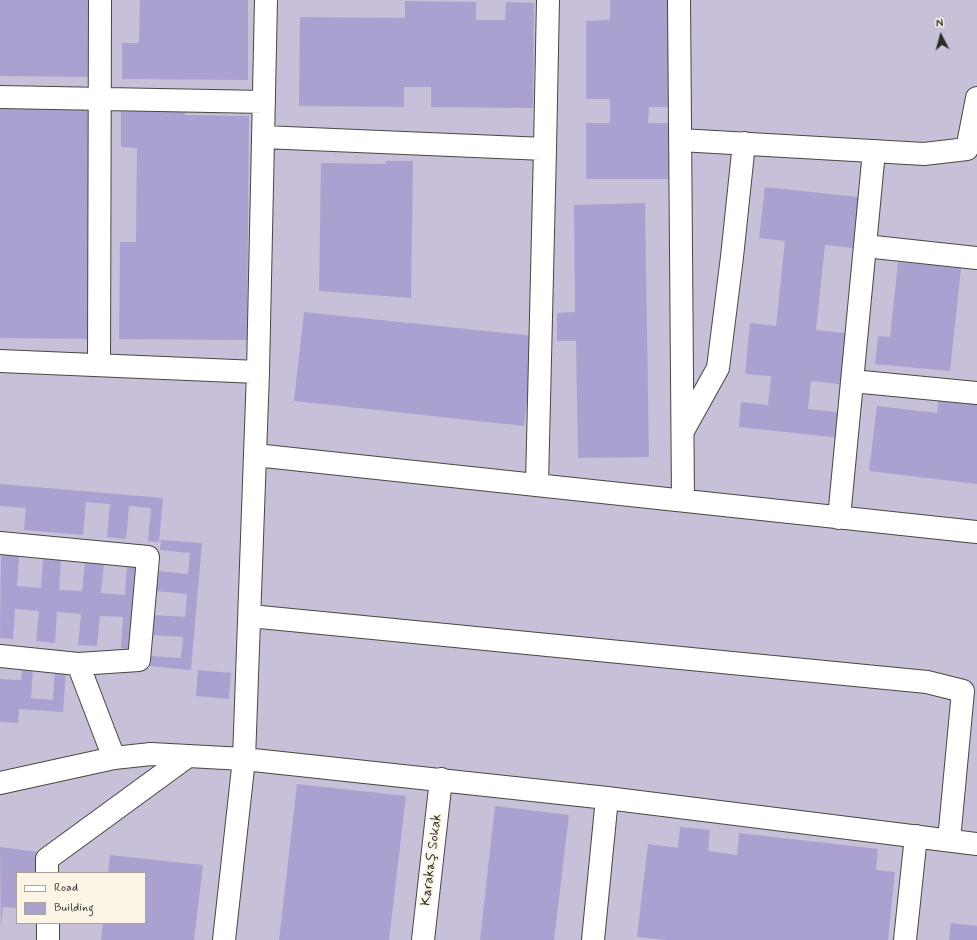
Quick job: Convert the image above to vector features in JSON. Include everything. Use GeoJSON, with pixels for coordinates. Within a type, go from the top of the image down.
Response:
{"type":"FeatureCollection","features":[{"type":"Feature","properties":{"kind":"street"},"geometry":{"type":"LineString","coordinates":[[99,365],[100,0]]}},
{"type":"Feature","properties":{"kind":"street"},"geometry":{"type":"LineString","coordinates":[[224,940],[244,759],[258,372],[266,0]]}},
{"type":"Feature","properties":{"kind":"street"},"geometry":{"type":"LineString","coordinates":[[537,484],[548,0]]}},
{"type":"Feature","properties":{"kind":"street"},"geometry":{"type":"LineString","coordinates":[[679,0],[682,500]]}},
{"type":"Feature","properties":{"kind":"street"},"geometry":{"type":"LineString","coordinates":[[0,97],[99,97],[264,102]]}},
{"type":"Feature","properties":{"kind":"street"},"geometry":{"type":"LineString","coordinates":[[680,140],[924,154],[972,149],[977,98]]}},
{"type":"Feature","properties":{"kind":"street"},"geometry":{"type":"LineString","coordinates":[[263,137],[545,149]]}},
{"type":"Feature","properties":{"kind":"street"},"geometry":{"type":"LineString","coordinates":[[682,432],[718,368],[732,258],[744,144]]}},
{"type":"Feature","properties":{"kind":"street"},"geometry":{"type":"LineString","coordinates":[[839,518],[874,151]]}},
{"type":"Feature","properties":{"kind":"street"},"geometry":{"type":"LineString","coordinates":[[865,246],[977,258]]}},
{"type":"Feature","properties":{"kind":"street"},"geometry":{"type":"LineString","coordinates":[[0,361],[258,372]]}},
{"type":"Feature","properties":{"kind":"street"},"geometry":{"type":"LineString","coordinates":[[852,381],[977,393]]}},
{"type":"Feature","properties":{"kind":"street"},"geometry":{"type":"LineString","coordinates":[[255,455],[977,532]]}},
{"type":"Feature","properties":{"kind":"street"},"geometry":{"type":"LineString","coordinates":[[0,543],[148,557],[139,660],[78,664],[0,656]]}},
{"type":"Feature","properties":{"kind":"street"},"geometry":{"type":"LineString","coordinates":[[250,616],[927,682],[963,691],[949,840]]}},
{"type":"Feature","properties":{"kind":"street"},"geometry":{"type":"LineString","coordinates":[[78,664],[114,758]]}},
{"type":"Feature","properties":{"kind":"street"},"geometry":{"type":"LineString","coordinates":[[0,783],[114,758],[151,754],[244,759],[607,798],[977,844]]}},
{"type":"Feature","properties":{"kind":"street"},"geometry":{"type":"LineString","coordinates":[[47,872],[47,859],[188,756]]}},
{"type":"Feature","properties":{"kind":"street","name":"Karakaş Sokak"},"geometry":{"type":"LineString","coordinates":[[423,940],[441,779]]}},
{"type":"Feature","properties":{"kind":"street"},"geometry":{"type":"LineString","coordinates":[[593,940],[607,798]]}},
{"type":"Feature","properties":{"kind":"street"},"geometry":{"type":"LineString","coordinates":[[905,940],[916,836]]}},
{"type":"Feature","properties":{"kind":"street"},"geometry":{"type":"LineString","coordinates":[[48,924],[48,940]]}},
{"type":"Feature","properties":{"kind":"shaded area"},"geometry":{"type":"Polygon","coordinates":[[[0,0],[977,0],[977,940],[0,940],[0,0]]]}},
{"type":"Feature","properties":{"kind":"building"},"geometry":{"type":"Polygon","coordinates":[[[0,0],[93,0],[92,77],[0,76],[0,0]]]}},
{"type":"Feature","properties":{"kind":"building"},"geometry":{"type":"Polygon","coordinates":[[[140,0],[248,0],[248,80],[122,79],[122,43],[139,43],[140,0]]]}},
{"type":"Feature","properties":{"kind":"building"},"geometry":{"type":"Polygon","coordinates":[[[610,0],[669,0],[669,107],[649,107],[648,123],[669,123],[669,179],[586,179],[586,123],[610,123],[610,99],[586,99],[586,21],[610,20],[610,0]]]}},
{"type":"Feature","properties":{"kind":"building"},"geometry":{"type":"Polygon","coordinates":[[[405,1],[476,2],[476,20],[505,20],[506,2],[534,3],[533,108],[431,107],[431,87],[404,87],[404,107],[299,106],[300,17],[405,18],[405,1]]]}},
{"type":"Feature","properties":{"kind":"building"},"geometry":{"type":"Polygon","coordinates":[[[0,105],[92,106],[89,339],[0,338],[0,105]]]}},
{"type":"Feature","properties":{"kind":"building"},"geometry":{"type":"Polygon","coordinates":[[[121,110],[185,111],[185,115],[249,116],[247,340],[119,339],[120,242],[136,242],[137,148],[121,147],[121,110]]]}},
{"type":"Feature","properties":{"kind":"building"},"geometry":{"type":"Polygon","coordinates":[[[386,161],[413,161],[411,298],[319,291],[321,163],[386,164],[386,161]]]}},
{"type":"Feature","properties":{"kind":"building"},"geometry":{"type":"Polygon","coordinates":[[[765,187],[867,198],[862,249],[825,245],[816,330],[853,334],[847,385],[811,381],[808,409],[844,413],[841,438],[739,427],[741,402],[768,405],[771,376],[745,374],[750,323],[776,326],[785,241],[759,238],[765,187]]]}},
{"type":"Feature","properties":{"kind":"building"},"geometry":{"type":"Polygon","coordinates":[[[645,203],[649,457],[578,458],[576,341],[557,341],[557,313],[575,312],[574,205],[645,203]]]}},
{"type":"Feature","properties":{"kind":"building"},"geometry":{"type":"Polygon","coordinates":[[[898,262],[961,268],[950,371],[875,364],[878,336],[890,337],[898,262]]]}},
{"type":"Feature","properties":{"kind":"building"},"geometry":{"type":"Polygon","coordinates":[[[304,312],[534,336],[524,426],[294,401],[304,312]]]}},
{"type":"Feature","properties":{"kind":"building"},"geometry":{"type":"Polygon","coordinates":[[[939,395],[977,400],[977,484],[869,471],[877,406],[937,413],[939,395]]]}},
{"type":"Feature","properties":{"kind":"building"},"geometry":{"type":"Polygon","coordinates":[[[0,484],[163,498],[159,542],[148,541],[151,508],[129,506],[126,539],[107,537],[110,504],[86,502],[83,535],[24,530],[26,508],[0,506],[0,484]]]}},
{"type":"Feature","properties":{"kind":"building"},"geometry":{"type":"Polygon","coordinates":[[[161,540],[202,543],[191,670],[150,666],[151,656],[181,658],[183,637],[153,635],[154,615],[185,617],[187,594],[156,591],[158,571],[188,574],[190,553],[160,550],[161,540]]]}},
{"type":"Feature","properties":{"kind":"building"},"geometry":{"type":"Polygon","coordinates":[[[1,554],[19,556],[17,586],[41,588],[43,558],[61,559],[59,590],[82,591],[85,561],[104,563],[101,593],[125,595],[127,564],[137,565],[130,649],[121,648],[123,617],[100,616],[97,646],[78,645],[81,614],[57,612],[55,643],[36,641],[39,611],[15,609],[13,639],[0,638],[1,554]]]}},
{"type":"Feature","properties":{"kind":"building"},"geometry":{"type":"Polygon","coordinates":[[[23,667],[33,668],[31,698],[53,700],[55,669],[66,670],[63,712],[19,709],[18,723],[0,722],[0,679],[21,680],[23,667]]]}},
{"type":"Feature","properties":{"kind":"building"},"geometry":{"type":"Polygon","coordinates":[[[198,670],[231,673],[229,699],[196,696],[198,670]]]}},
{"type":"Feature","properties":{"kind":"building"},"geometry":{"type":"Polygon","coordinates":[[[297,784],[406,796],[389,940],[279,940],[297,784]]]}},
{"type":"Feature","properties":{"kind":"building"},"geometry":{"type":"Polygon","coordinates":[[[495,806],[569,815],[554,940],[480,940],[495,806]]]}},
{"type":"Feature","properties":{"kind":"building"},"geometry":{"type":"Polygon","coordinates":[[[680,827],[710,830],[708,851],[737,855],[739,833],[878,849],[876,870],[895,872],[888,940],[666,940],[637,937],[648,844],[678,848],[680,827]]]}},
{"type":"Feature","properties":{"kind":"building"},"geometry":{"type":"Polygon","coordinates":[[[0,847],[38,852],[35,872],[16,872],[16,908],[3,907],[1,928],[0,847]]]}},
{"type":"Feature","properties":{"kind":"building"},"geometry":{"type":"Polygon","coordinates":[[[110,855],[203,865],[194,940],[101,940],[103,924],[146,924],[146,872],[108,872],[110,855]]]}},
{"type":"Feature","properties":{"kind":"building"},"geometry":{"type":"Polygon","coordinates":[[[951,923],[977,926],[977,940],[949,940],[951,923]]]}}]}
